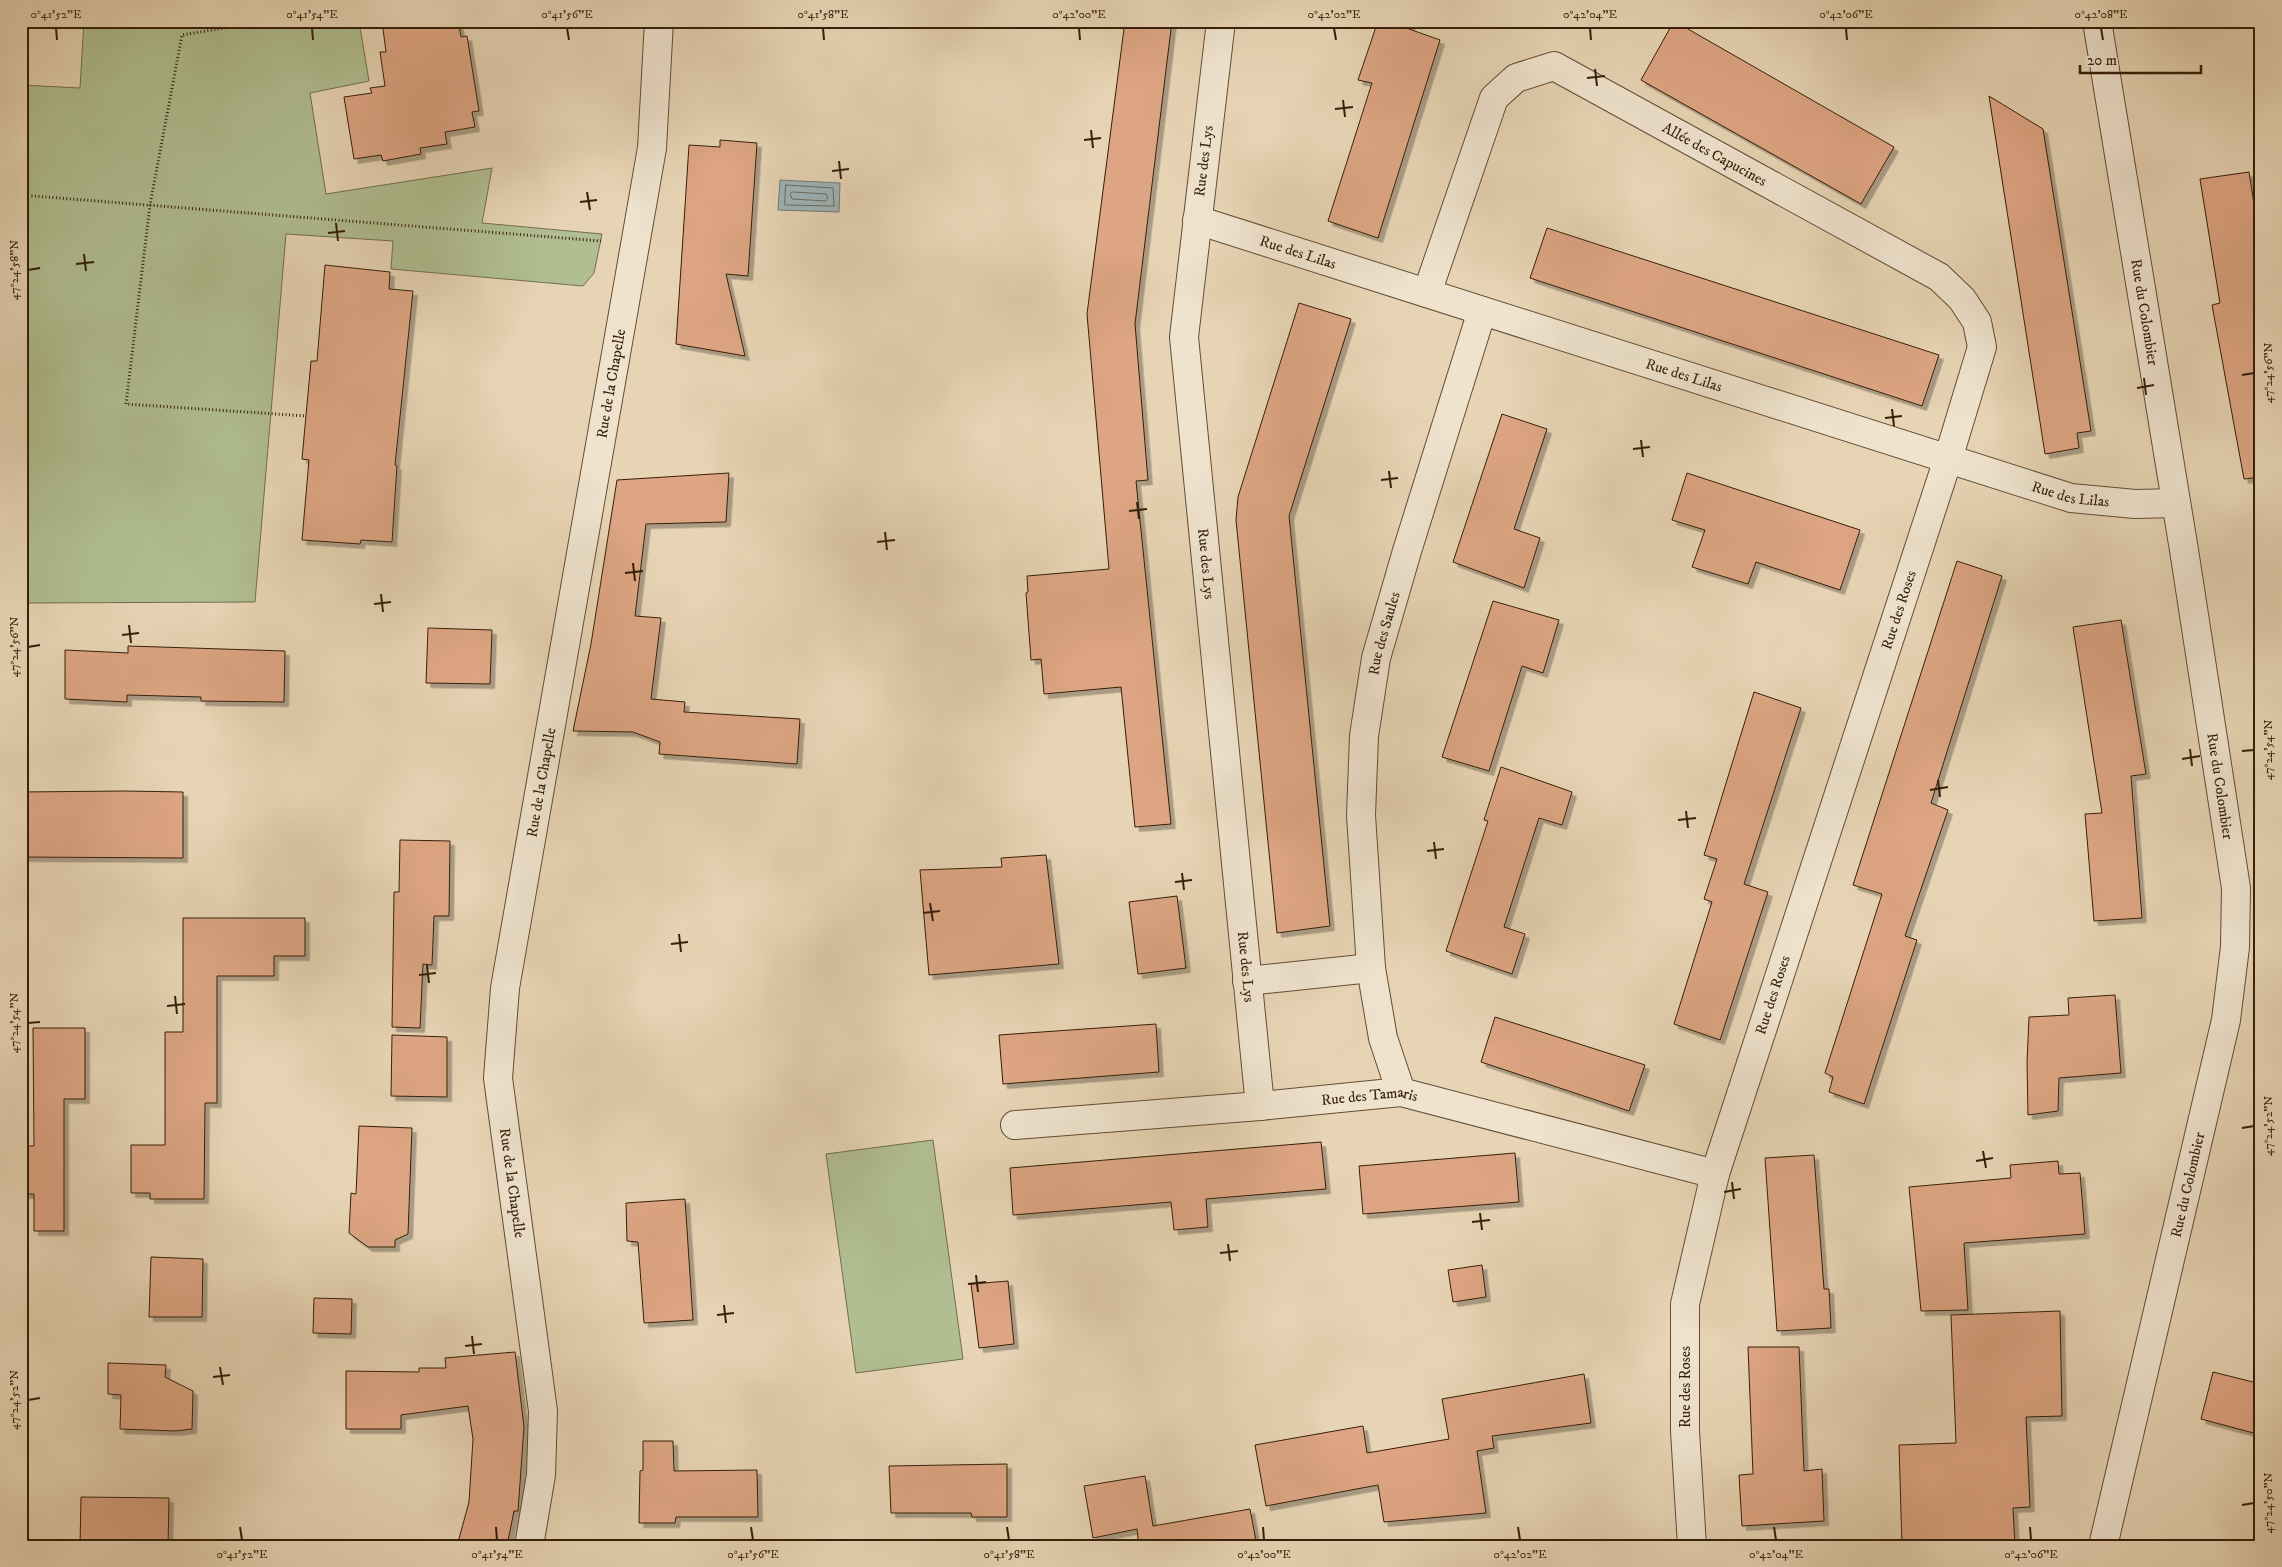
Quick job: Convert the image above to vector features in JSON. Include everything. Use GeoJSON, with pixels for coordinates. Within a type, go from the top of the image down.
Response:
{"type":"FeatureCollection","features":[{"type":"Feature","properties":{"kind":"street","name":"Rue de la Chapelle"},"geometry":{"type":"LineString","coordinates":[[529,1546],[541,1475],[543,1411],[498,1078],[505,988],[652,148],[659,21]]}},
{"type":"Feature","properties":{"kind":"street","name":"Rue des Lys"},"geometry":{"type":"LineString","coordinates":[[1221,21],[1184,337],[1260,1106]]}},
{"type":"Feature","properties":{"kind":"street","name":"Rue du Colombier"},"geometry":{"type":"LineString","coordinates":[[2097,21],[2176,503],[2236,888],[2235,947],[2226,1020],[2103,1546]]}},
{"type":"Feature","properties":{"kind":"street","name":"Allée des Capucines"},"geometry":{"type":"LineString","coordinates":[[1427,293],[1494,98],[1516,78],[1554,66],[1939,277],[1962,299],[1977,322],[1982,347],[1948,459]]}},
{"type":"Feature","properties":{"kind":"street","name":"Rue des Lilas"},"geometry":{"type":"LineString","coordinates":[[1197,220],[2071,498],[2135,504],[2176,503]]}},
{"type":"Feature","properties":{"kind":"street","name":"Rue des Saules"},"geometry":{"type":"LineString","coordinates":[[1401,1092],[1383,1038],[1371,968],[1361,815],[1364,736],[1376,658],[1482,311]]}},
{"type":"Feature","properties":{"kind":"street","name":"Rue des Roses"},"geometry":{"type":"LineString","coordinates":[[1692,1546],[1685,1431],[1685,1304],[1715,1174],[1948,459]]}},
{"type":"Feature","properties":{"kind":"street"},"geometry":{"type":"LineString","coordinates":[[1247,980],[1371,968]]}},
{"type":"Feature","properties":{"kind":"street","name":"Rue des Tamaris"},"geometry":{"type":"LineString","coordinates":[[1015,1125],[1260,1106],[1401,1092],[1715,1174]]}},
{"type":"Feature","properties":{"kind":"path"},"geometry":{"type":"LineString","coordinates":[[268,21],[182,35],[150,205],[126,404],[306,416]]}},
{"type":"Feature","properties":{"kind":"path"},"geometry":{"type":"LineString","coordinates":[[21,195],[636,243]]}},
{"type":"Feature","properties":{"kind":"green space"},"geometry":{"type":"Polygon","coordinates":[[[84,21],[359,21],[369,81],[310,93],[326,194],[492,168],[482,223],[602,234],[594,273],[583,286],[391,269],[393,241],[286,234],[255,602],[21,603],[21,85],[80,88],[84,21]]]}},
{"type":"Feature","properties":{"kind":"green space"},"geometry":{"type":"Polygon","coordinates":[[[933,1140],[963,1359],[856,1373],[826,1154],[933,1140]]]}},
{"type":"Feature","properties":{"kind":"water"},"geometry":{"type":"Polygon","coordinates":[[[780,180],[840,183],[839,212],[778,210],[780,180]]]}},
{"type":"Feature","properties":{"kind":"building"},"geometry":{"type":"Polygon","coordinates":[[[382,21],[458,21],[461,37],[467,36],[479,111],[472,112],[475,127],[445,132],[447,144],[420,148],[421,154],[383,161],[381,155],[354,159],[344,97],[372,93],[370,88],[385,86],[380,52],[386,52],[382,21]]]}},
{"type":"Feature","properties":{"kind":"building"},"geometry":{"type":"Polygon","coordinates":[[[1125,21],[1172,21],[1135,324],[1148,480],[1136,481],[1171,824],[1135,827],[1121,687],[1044,694],[1041,659],[1031,660],[1026,593],[1028,592],[1027,576],[1109,569],[1087,314],[1125,21]]]}},
{"type":"Feature","properties":{"kind":"building"},"geometry":{"type":"Polygon","coordinates":[[[1378,21],[1412,21],[1409,29],[1440,40],[1378,238],[1328,221],[1372,83],[1358,80],[1378,21]]]}},
{"type":"Feature","properties":{"kind":"building"},"geometry":{"type":"Polygon","coordinates":[[[1674,21],[1894,147],[1861,204],[1641,80],[1674,21]]]}},
{"type":"Feature","properties":{"kind":"building"},"geometry":{"type":"Polygon","coordinates":[[[1989,96],[2043,129],[2091,431],[2077,433],[2079,448],[2045,454],[1989,96]]]}},
{"type":"Feature","properties":{"kind":"building"},"geometry":{"type":"Polygon","coordinates":[[[720,140],[757,143],[748,276],[726,274],[745,356],[676,344],[689,145],[720,147],[720,140]]]}},
{"type":"Feature","properties":{"kind":"building"},"geometry":{"type":"Polygon","coordinates":[[[2249,172],[2261,248],[2261,477],[2244,479],[2212,305],[2220,303],[2200,179],[2249,172]]]}},
{"type":"Feature","properties":{"kind":"building"},"geometry":{"type":"Polygon","coordinates":[[[1547,228],[1939,355],[1922,406],[1530,278],[1547,228]]]}},
{"type":"Feature","properties":{"kind":"building"},"geometry":{"type":"Polygon","coordinates":[[[325,265],[390,272],[389,289],[413,291],[395,465],[397,466],[392,542],[361,540],[360,544],[302,540],[309,460],[302,459],[311,361],[317,361],[325,265]]]}},
{"type":"Feature","properties":{"kind":"building"},"geometry":{"type":"Polygon","coordinates":[[[1299,303],[1351,319],[1289,516],[1330,926],[1277,933],[1236,520],[1238,497],[1299,303]]]}},
{"type":"Feature","properties":{"kind":"building"},"geometry":{"type":"Polygon","coordinates":[[[1502,414],[1547,429],[1514,529],[1540,538],[1524,588],[1453,562],[1502,414]]]}},
{"type":"Feature","properties":{"kind":"building"},"geometry":{"type":"Polygon","coordinates":[[[729,473],[726,522],[646,524],[635,616],[661,618],[651,699],[685,702],[684,712],[800,719],[797,764],[659,754],[660,742],[633,732],[573,731],[591,644],[617,480],[729,473]]]}},
{"type":"Feature","properties":{"kind":"building"},"geometry":{"type":"Polygon","coordinates":[[[1687,473],[1860,530],[1840,590],[1756,562],[1748,584],[1692,567],[1705,530],[1672,520],[1687,473]]]}},
{"type":"Feature","properties":{"kind":"building"},"geometry":{"type":"Polygon","coordinates":[[[1957,561],[2002,576],[1931,803],[1948,810],[1905,936],[1917,940],[1864,1104],[1829,1092],[1833,1077],[1825,1073],[1882,894],[1853,885],[1957,561]]]}},
{"type":"Feature","properties":{"kind":"building"},"geometry":{"type":"Polygon","coordinates":[[[1493,601],[1559,620],[1543,673],[1522,666],[1489,771],[1442,757],[1493,601]]]}},
{"type":"Feature","properties":{"kind":"building"},"geometry":{"type":"Polygon","coordinates":[[[2121,620],[2146,774],[2131,776],[2142,918],[2094,921],[2085,814],[2102,813],[2073,627],[2121,620]]]}},
{"type":"Feature","properties":{"kind":"building"},"geometry":{"type":"Polygon","coordinates":[[[428,628],[492,630],[490,684],[426,683],[428,628]]]}},
{"type":"Feature","properties":{"kind":"building"},"geometry":{"type":"Polygon","coordinates":[[[128,646],[285,651],[284,702],[201,701],[201,697],[127,695],[127,702],[65,699],[65,650],[128,653],[128,646]]]}},
{"type":"Feature","properties":{"kind":"building"},"geometry":{"type":"Polygon","coordinates":[[[1754,692],[1801,708],[1744,884],[1768,892],[1720,1040],[1674,1024],[1712,902],[1704,899],[1717,859],[1704,855],[1754,692]]]}},
{"type":"Feature","properties":{"kind":"building"},"geometry":{"type":"Polygon","coordinates":[[[1501,767],[1572,792],[1562,825],[1539,818],[1504,927],[1525,934],[1512,974],[1446,951],[1488,821],[1484,820],[1501,767]]]}},
{"type":"Feature","properties":{"kind":"building"},"geometry":{"type":"Polygon","coordinates":[[[21,792],[183,792],[183,858],[21,857],[21,792]]]}},
{"type":"Feature","properties":{"kind":"building"},"geometry":{"type":"Polygon","coordinates":[[[400,840],[450,841],[449,916],[434,916],[432,965],[423,964],[420,1028],[392,1027],[394,892],[399,892],[400,840]]]}},
{"type":"Feature","properties":{"kind":"building"},"geometry":{"type":"Polygon","coordinates":[[[1046,855],[1059,964],[929,975],[920,870],[1002,867],[1001,858],[1046,855]]]}},
{"type":"Feature","properties":{"kind":"building"},"geometry":{"type":"Polygon","coordinates":[[[1177,896],[1186,968],[1138,974],[1129,902],[1177,896]]]}},
{"type":"Feature","properties":{"kind":"building"},"geometry":{"type":"Polygon","coordinates":[[[183,918],[305,918],[305,956],[274,956],[274,976],[217,976],[217,1103],[205,1103],[204,1199],[150,1199],[150,1193],[131,1193],[131,1145],[165,1145],[165,1032],[183,1032],[183,918]]]}},
{"type":"Feature","properties":{"kind":"building"},"geometry":{"type":"Polygon","coordinates":[[[2115,995],[2121,1073],[2059,1078],[2058,1111],[2028,1115],[2027,1062],[2029,1017],[2069,1015],[2068,998],[2115,995]]]}},
{"type":"Feature","properties":{"kind":"building"},"geometry":{"type":"Polygon","coordinates":[[[1495,1017],[1645,1065],[1629,1111],[1481,1062],[1495,1017]]]}},
{"type":"Feature","properties":{"kind":"building"},"geometry":{"type":"Polygon","coordinates":[[[1156,1024],[1159,1072],[1003,1084],[999,1035],[1156,1024]]]}},
{"type":"Feature","properties":{"kind":"building"},"geometry":{"type":"Polygon","coordinates":[[[33,1028],[85,1028],[85,1099],[64,1099],[64,1231],[34,1231],[34,1194],[21,1194],[21,1146],[34,1146],[33,1028]]]}},
{"type":"Feature","properties":{"kind":"building"},"geometry":{"type":"Polygon","coordinates":[[[392,1035],[447,1037],[447,1097],[391,1096],[392,1035]]]}},
{"type":"Feature","properties":{"kind":"building"},"geometry":{"type":"Polygon","coordinates":[[[359,1126],[412,1128],[408,1234],[395,1240],[395,1247],[368,1247],[349,1233],[351,1193],[356,1194],[359,1126]]]}},
{"type":"Feature","properties":{"kind":"building"},"geometry":{"type":"Polygon","coordinates":[[[1321,1142],[1326,1189],[1206,1199],[1208,1227],[1174,1230],[1171,1202],[1013,1215],[1010,1168],[1321,1142]]]}},
{"type":"Feature","properties":{"kind":"building"},"geometry":{"type":"Polygon","coordinates":[[[1515,1153],[1519,1202],[1363,1214],[1359,1166],[1515,1153]]]}},
{"type":"Feature","properties":{"kind":"building"},"geometry":{"type":"Polygon","coordinates":[[[1814,1155],[1824,1289],[1829,1289],[1831,1328],[1777,1331],[1765,1158],[1814,1155]]]}},
{"type":"Feature","properties":{"kind":"building"},"geometry":{"type":"Polygon","coordinates":[[[2058,1161],[2059,1174],[2080,1173],[2085,1234],[1964,1243],[1968,1310],[1921,1311],[1909,1187],[2011,1178],[2010,1165],[2058,1161]]]}},
{"type":"Feature","properties":{"kind":"building"},"geometry":{"type":"Polygon","coordinates":[[[685,1199],[693,1320],[644,1323],[638,1242],[627,1241],[626,1203],[685,1199]]]}},
{"type":"Feature","properties":{"kind":"building"},"geometry":{"type":"Polygon","coordinates":[[[151,1257],[203,1259],[202,1317],[149,1317],[151,1257]]]}},
{"type":"Feature","properties":{"kind":"building"},"geometry":{"type":"Polygon","coordinates":[[[1482,1265],[1486,1297],[1453,1302],[1448,1270],[1482,1265]]]}},
{"type":"Feature","properties":{"kind":"building"},"geometry":{"type":"Polygon","coordinates":[[[1008,1281],[1014,1344],[979,1348],[971,1284],[1008,1281]]]}},
{"type":"Feature","properties":{"kind":"building"},"geometry":{"type":"Polygon","coordinates":[[[314,1298],[352,1299],[351,1334],[313,1333],[314,1298]]]}},
{"type":"Feature","properties":{"kind":"building"},"geometry":{"type":"Polygon","coordinates":[[[2060,1311],[2062,1416],[2026,1417],[2030,1507],[2013,1508],[2015,1546],[1902,1546],[1899,1445],[1956,1443],[1951,1315],[2060,1311]]]}},
{"type":"Feature","properties":{"kind":"building"},"geometry":{"type":"Polygon","coordinates":[[[1748,1347],[1799,1347],[1804,1471],[1822,1469],[1824,1521],[1742,1526],[1739,1475],[1753,1474],[1748,1347]]]}},
{"type":"Feature","properties":{"kind":"building"},"geometry":{"type":"Polygon","coordinates":[[[515,1352],[524,1427],[518,1511],[514,1511],[507,1546],[457,1546],[469,1502],[473,1439],[468,1406],[401,1415],[401,1429],[346,1429],[346,1371],[419,1372],[419,1368],[446,1368],[445,1358],[515,1352]]]}},
{"type":"Feature","properties":{"kind":"building"},"geometry":{"type":"Polygon","coordinates":[[[108,1363],[166,1365],[165,1377],[193,1391],[192,1429],[175,1431],[120,1429],[121,1395],[108,1394],[108,1363]]]}},
{"type":"Feature","properties":{"kind":"building"},"geometry":{"type":"Polygon","coordinates":[[[2213,1372],[2261,1384],[2261,1435],[2201,1419],[2213,1372]]]}},
{"type":"Feature","properties":{"kind":"building"},"geometry":{"type":"Polygon","coordinates":[[[1584,1374],[1591,1423],[1492,1436],[1494,1448],[1477,1451],[1486,1513],[1384,1522],[1378,1485],[1266,1506],[1255,1445],[1363,1426],[1367,1453],[1449,1439],[1442,1399],[1584,1374]]]}},
{"type":"Feature","properties":{"kind":"building"},"geometry":{"type":"Polygon","coordinates":[[[643,1441],[673,1441],[674,1471],[757,1470],[758,1517],[676,1517],[675,1523],[639,1523],[640,1471],[643,1470],[643,1441]]]}},
{"type":"Feature","properties":{"kind":"building"},"geometry":{"type":"Polygon","coordinates":[[[1007,1464],[1007,1517],[972,1517],[971,1513],[891,1513],[889,1466],[1007,1464]]]}},
{"type":"Feature","properties":{"kind":"building"},"geometry":{"type":"Polygon","coordinates":[[[1145,1476],[1153,1526],[1250,1509],[1257,1546],[1139,1546],[1137,1529],[1093,1538],[1084,1486],[1145,1476]]]}},
{"type":"Feature","properties":{"kind":"building"},"geometry":{"type":"Polygon","coordinates":[[[81,1497],[169,1498],[168,1546],[80,1546],[81,1497]]]}}]}
